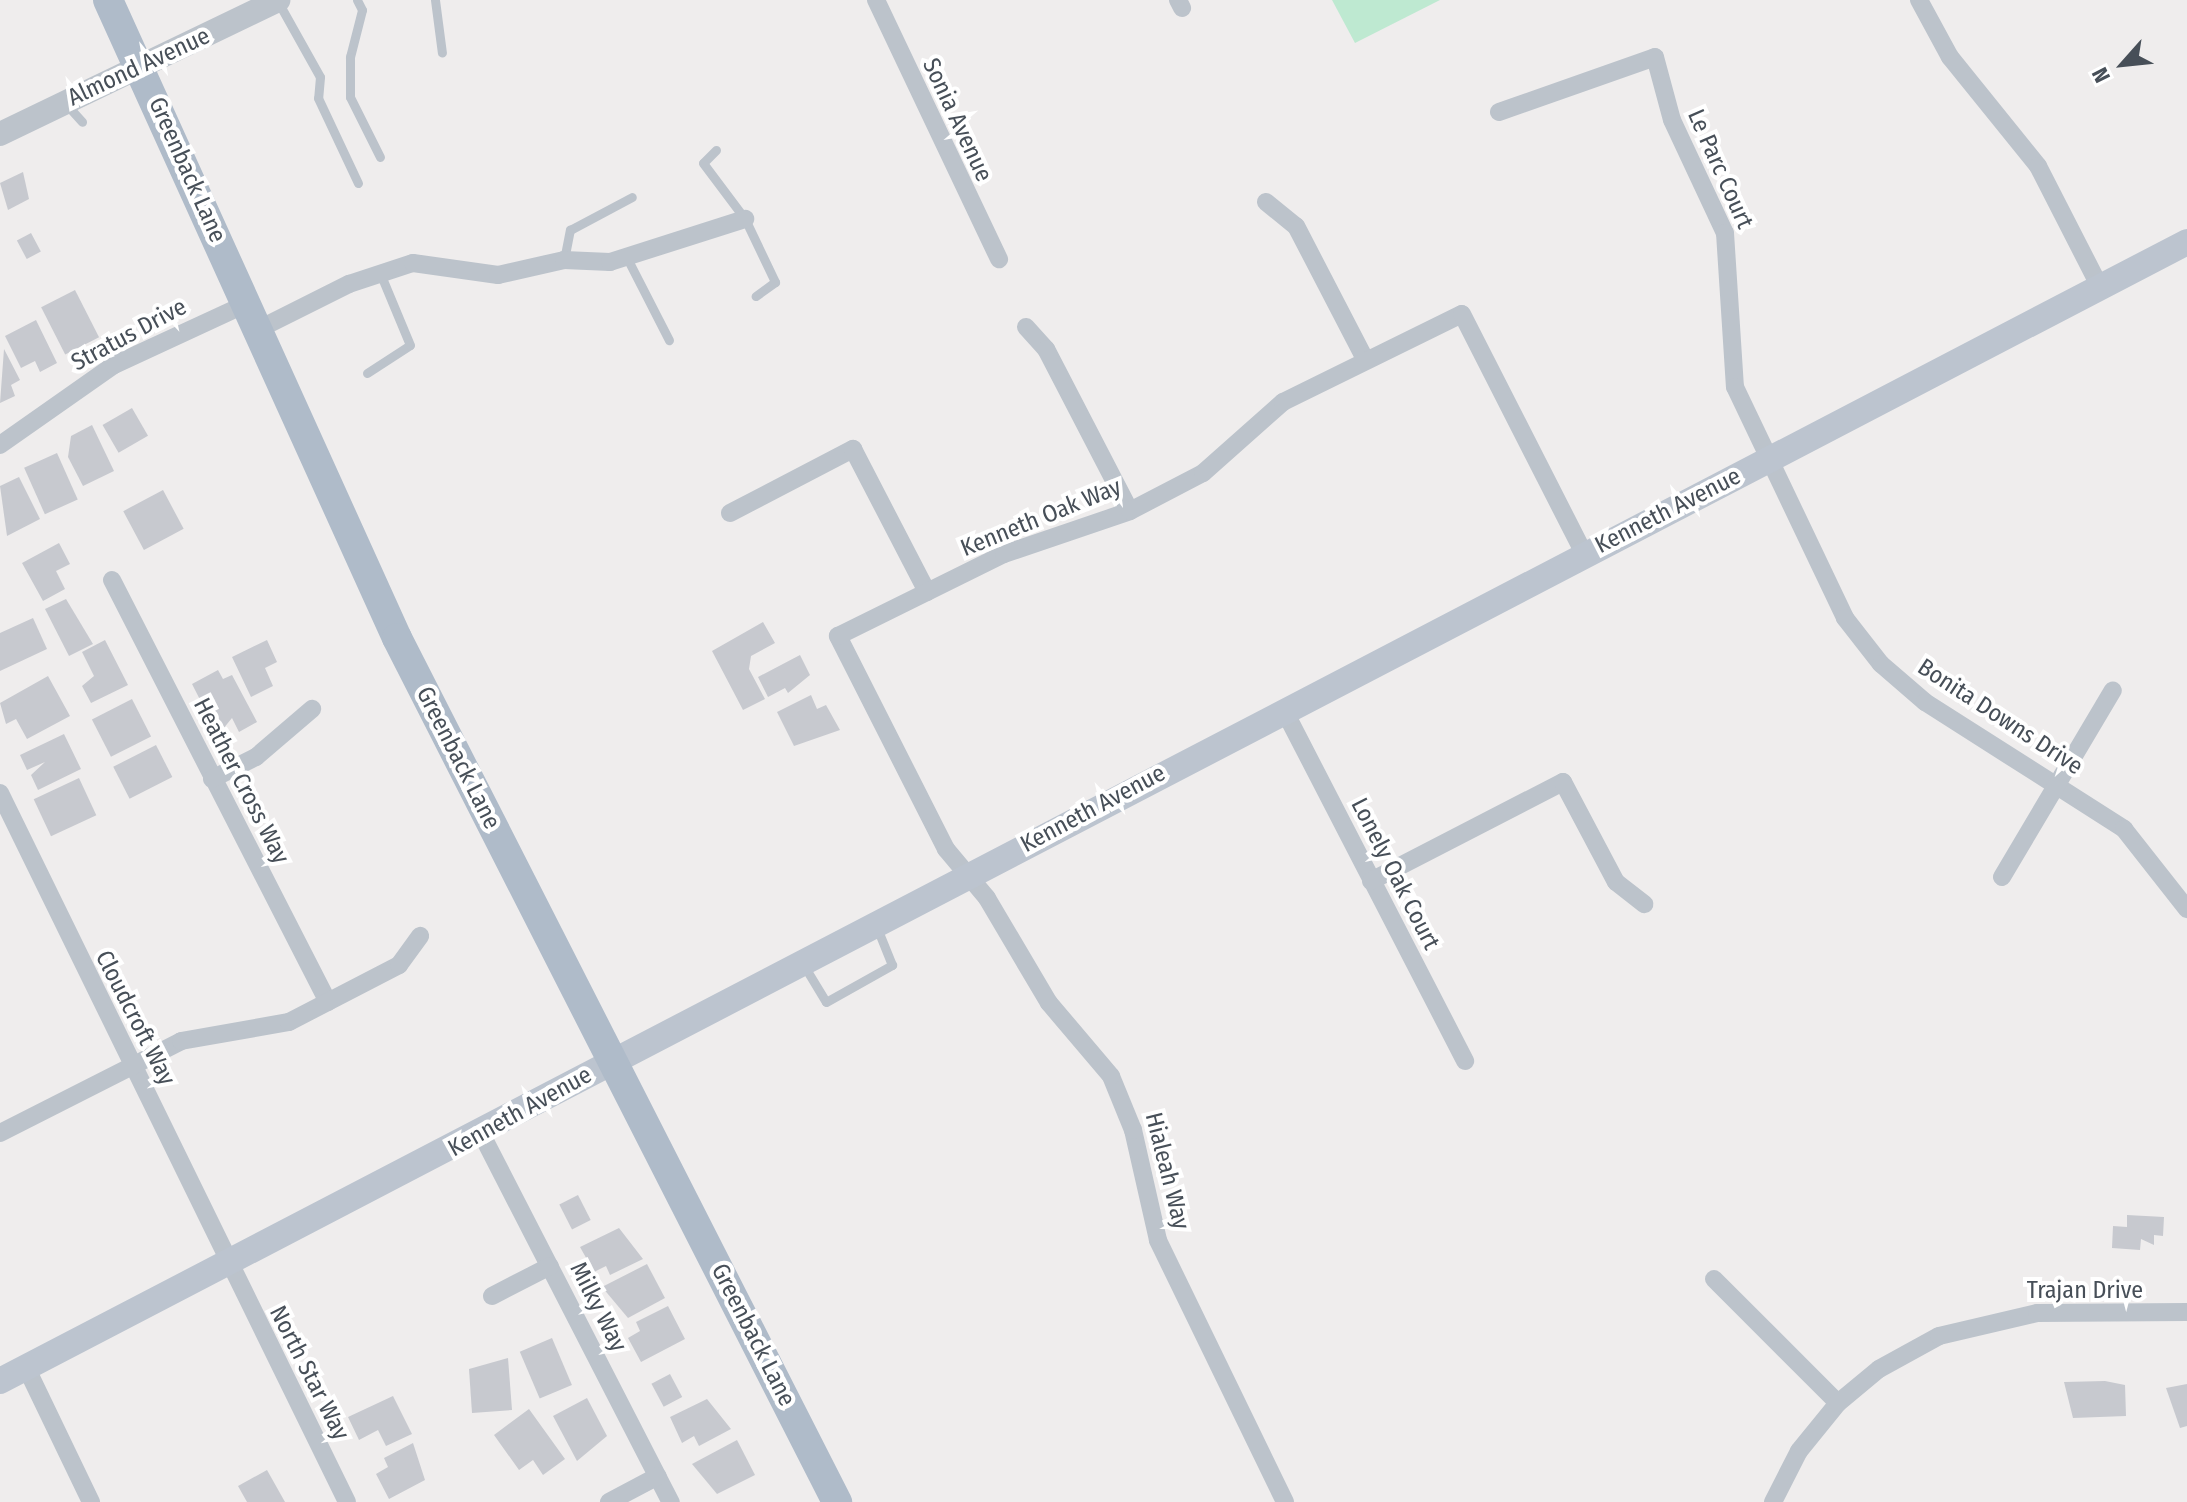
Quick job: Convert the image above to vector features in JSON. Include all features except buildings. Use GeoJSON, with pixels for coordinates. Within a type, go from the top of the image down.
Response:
{"type":"FeatureCollection","features":[{"type":"Feature","properties":{"kind":"main road","name":"Greenback Lane"},"geometry":{"type":"LineString","coordinates":[[108,0],[142,68],[397,638],[837,1502]]}},
{"type":"Feature","properties":{"kind":"main road","name":"Kenneth Avenue"},"geometry":{"type":"LineString","coordinates":[[0,1381],[482,1135],[613,1060],[801,961],[2187,242]]}},
{"type":"Feature","properties":{"kind":"street","name":"Almond Avenue"},"geometry":{"type":"LineString","coordinates":[[0,134],[278,0]]}},
{"type":"Feature","properties":{"kind":"street","name":"Sonia Avenue"},"geometry":{"type":"LineString","coordinates":[[876,0],[999,259]]}},
{"type":"Feature","properties":{"kind":"street"},"geometry":{"type":"LineString","coordinates":[[1919,0],[1950,57],[2038,166],[2100,287]]}},
{"type":"Feature","properties":{"kind":"street","name":"Le Parc Court"},"geometry":{"type":"LineString","coordinates":[[1499,112],[1655,57],[1672,120],[1725,233],[1729,363],[1766,461]]}},
{"type":"Feature","properties":{"kind":"street"},"geometry":{"type":"LineString","coordinates":[[1266,202],[1296,226],[1365,359]]}},
{"type":"Feature","properties":{"kind":"street","name":"Stratus Drive"},"geometry":{"type":"LineString","coordinates":[[0,445],[114,365],[380,273],[413,263],[498,275],[564,260],[628,260],[745,219]]}},
{"type":"Feature","properties":{"kind":"street","name":"Kenneth Oak Way"},"geometry":{"type":"LineString","coordinates":[[968,875],[946,849],[838,636],[1004,554],[1130,511],[1203,473],[1283,402],[1365,359],[1462,314],[1585,555]]}},
{"type":"Feature","properties":{"kind":"street"},"geometry":{"type":"LineString","coordinates":[[1026,327],[1046,349],[1130,511]]}},
{"type":"Feature","properties":{"kind":"street"},"geometry":{"type":"LineString","coordinates":[[730,513],[853,449],[927,592]]}},
{"type":"Feature","properties":{"kind":"street","name":"Bonita Downs Drive"},"geometry":{"type":"LineString","coordinates":[[1766,461],[1837,606],[1881,664],[1925,702],[2058,782],[2124,829],[2187,909]]}},
{"type":"Feature","properties":{"kind":"street","name":"Heather Cross Way"},"geometry":{"type":"LineString","coordinates":[[112,580],[328,1002]]}},
{"type":"Feature","properties":{"kind":"street"},"geometry":{"type":"LineString","coordinates":[[2002,877],[2113,690]]}},
{"type":"Feature","properties":{"kind":"street"},"geometry":{"type":"LineString","coordinates":[[212,779],[268,749],[312,709]]}},
{"type":"Feature","properties":{"kind":"street","name":"Lonely Oak Court"},"geometry":{"type":"LineString","coordinates":[[1284,710],[1465,1061]]}},
{"type":"Feature","properties":{"kind":"street"},"geometry":{"type":"LineString","coordinates":[[1371,881],[1563,782],[1616,882],[1644,904]]}},
{"type":"Feature","properties":{"kind":"street","name":"Cloudcroft Way"},"geometry":{"type":"LineString","coordinates":[[0,793],[228,1265]]}},
{"type":"Feature","properties":{"kind":"street","name":"Hialeah Way"},"geometry":{"type":"LineString","coordinates":[[968,875],[1033,981],[1103,1064],[1124,1102],[1158,1240],[1285,1502]]}},
{"type":"Feature","properties":{"kind":"street"},"geometry":{"type":"LineString","coordinates":[[0,1133],[181,1041],[269,1028],[328,1002],[399,965],[420,936]]}},
{"type":"Feature","properties":{"kind":"street","name":"Milky Way"},"geometry":{"type":"LineString","coordinates":[[482,1135],[671,1502]]}},
{"type":"Feature","properties":{"kind":"street","name":"North Star Way"},"geometry":{"type":"LineString","coordinates":[[228,1265],[347,1502]]}},
{"type":"Feature","properties":{"kind":"street"},"geometry":{"type":"LineString","coordinates":[[492,1296],[550,1266]]}},
{"type":"Feature","properties":{"kind":"street"},"geometry":{"type":"LineString","coordinates":[[1714,1279],[1838,1403]]}},
{"type":"Feature","properties":{"kind":"street","name":"Trajan Drive"},"geometry":{"type":"LineString","coordinates":[[1773,1502],[1799,1451],[1838,1403],[1905,1353],[1971,1325],[2037,1313],[2187,1312]]}},
{"type":"Feature","properties":{"kind":"street"},"geometry":{"type":"LineString","coordinates":[[26,1367],[91,1502]]}},
{"type":"Feature","properties":{"kind":"street"},"geometry":{"type":"LineString","coordinates":[[609,1502],[658,1476]]}},
{"type":"Feature","properties":{"kind":"lane"},"geometry":{"type":"LineString","coordinates":[[278,0],[320,77],[318,98],[358,183]]}},
{"type":"Feature","properties":{"kind":"lane"},"geometry":{"type":"LineString","coordinates":[[357,0],[362,10],[350,57],[350,97],[380,157]]}},
{"type":"Feature","properties":{"kind":"lane"},"geometry":{"type":"LineString","coordinates":[[435,0],[442,53]]}},
{"type":"Feature","properties":{"kind":"lane"},"geometry":{"type":"LineString","coordinates":[[64,102],[82,122]]}},
{"type":"Feature","properties":{"kind":"lane"},"geometry":{"type":"LineString","coordinates":[[716,150],[703,163],[745,219],[775,282],[756,296]]}},
{"type":"Feature","properties":{"kind":"lane"},"geometry":{"type":"LineString","coordinates":[[564,260],[570,230],[632,197]]}},
{"type":"Feature","properties":{"kind":"lane"},"geometry":{"type":"LineString","coordinates":[[628,260],[669,340]]}},
{"type":"Feature","properties":{"kind":"lane"},"geometry":{"type":"LineString","coordinates":[[367,373],[410,345],[380,273]]}},
{"type":"Feature","properties":{"kind":"lane"},"geometry":{"type":"LineString","coordinates":[[801,961],[826,1002],[892,965],[874,924]]}},
{"type":"Feature","properties":{"kind":"green space"},"geometry":{"type":"Polygon","coordinates":[[[1332,0],[1440,0],[1355,43],[1332,0]]]}}]}
